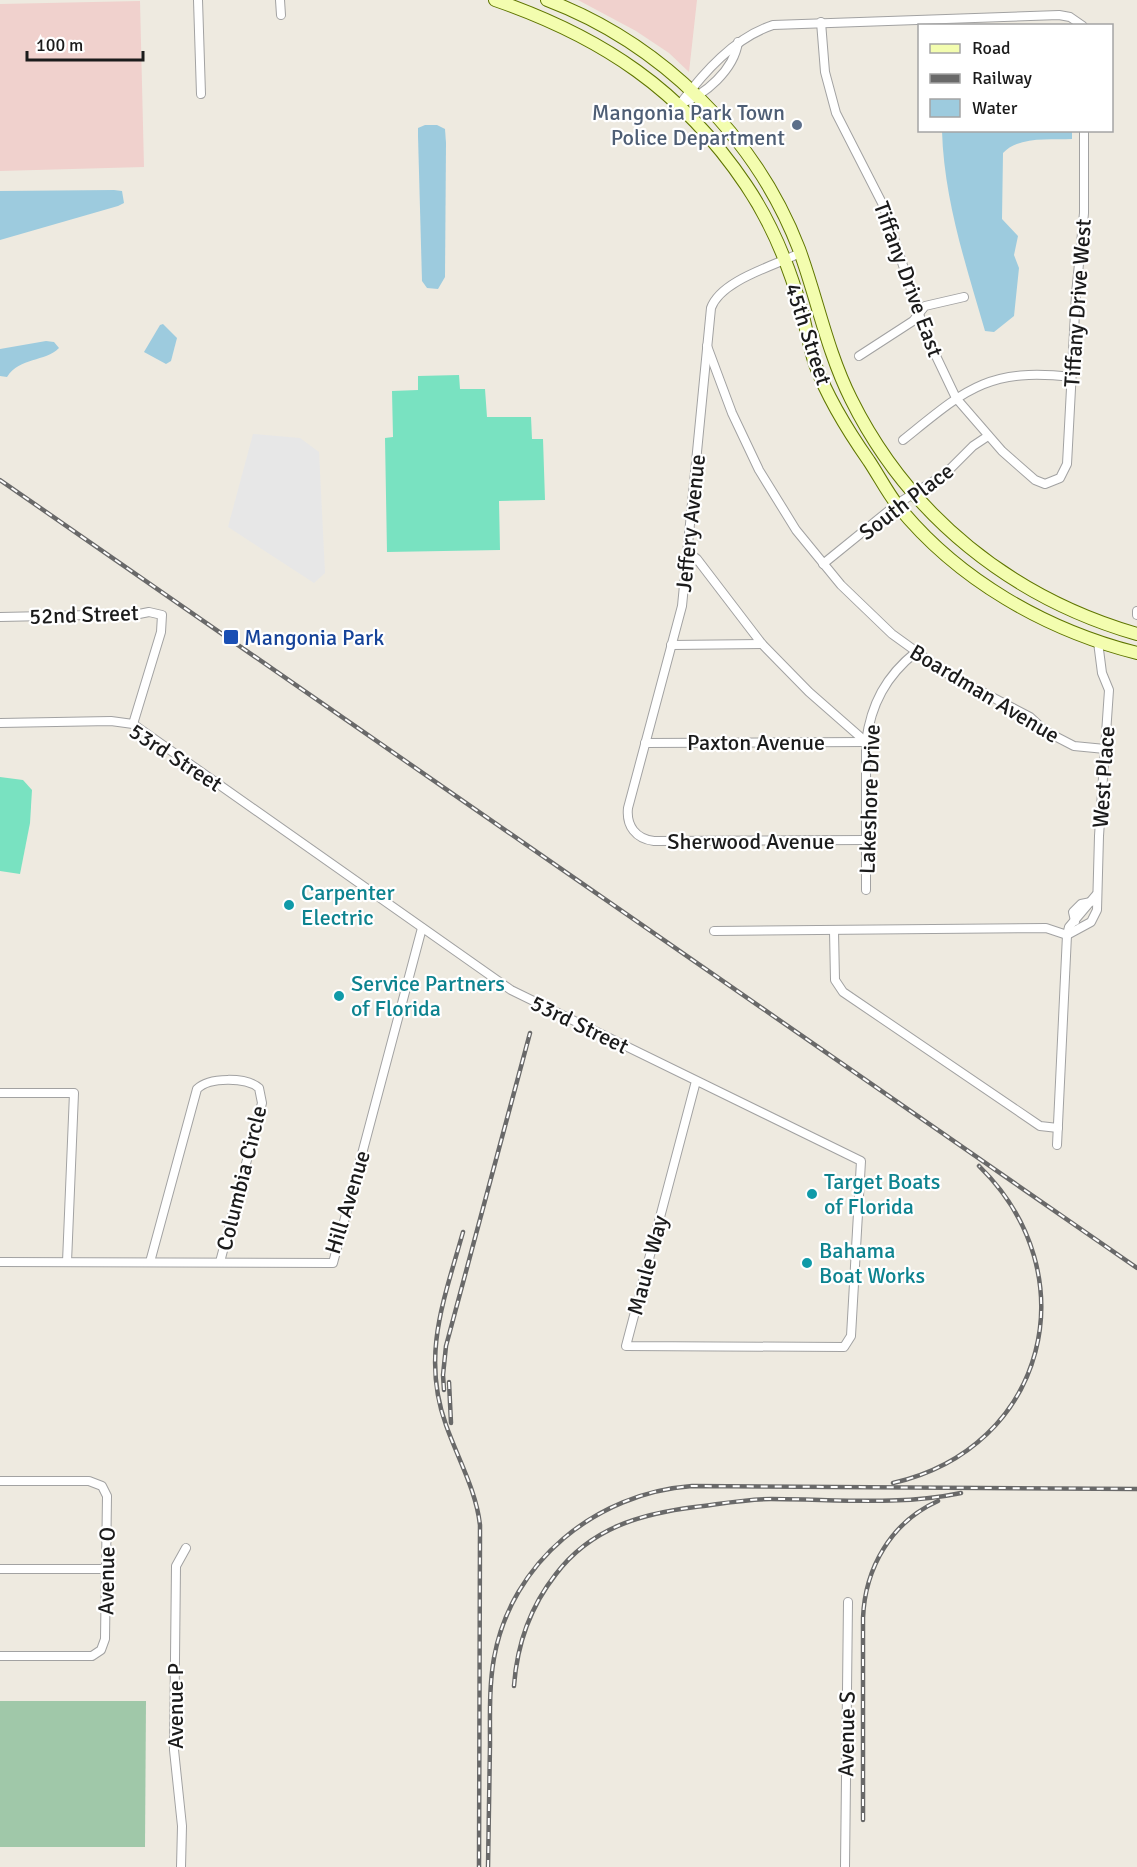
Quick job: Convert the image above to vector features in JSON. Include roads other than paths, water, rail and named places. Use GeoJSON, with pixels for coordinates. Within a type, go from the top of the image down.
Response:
{"type":"FeatureCollection","features":[{"type":"Feature","properties":{"kind":"main road","name":"45th Street"},"geometry":{"type":"LineString","coordinates":[[495,0],[567,28],[610,51],[680,104],[714,142],[747,186],[785,261],[815,364],[827,393],[855,442],[897,504],[920,530],[978,580],[1028,612],[1098,642],[1137,653]]}},
{"type":"Feature","properties":{"kind":"main road","name":"45th Street"},"geometry":{"type":"LineString","coordinates":[[547,0],[590,19],[634,43],[658,60],[694,94],[742,149],[761,175],[789,225],[850,399],[879,450],[912,494],[943,527],[986,561],[1035,593],[1088,618],[1137,634]]}},
{"type":"Feature","properties":{"kind":"main road"},"geometry":{"type":"LineString","coordinates":[[1113,646],[1125,644],[1137,634]]}},
{"type":"Feature","properties":{"kind":"street"},"geometry":{"type":"LineString","coordinates":[[198,0],[201,94]]}},
{"type":"Feature","properties":{"kind":"street"},"geometry":{"type":"LineString","coordinates":[[279,0],[281,15]]}},
{"type":"Feature","properties":{"kind":"street"},"geometry":{"type":"LineString","coordinates":[[680,104],[737,54],[738,42],[772,25],[1059,15],[1070,17],[1080,24]]}},
{"type":"Feature","properties":{"kind":"street","name":"Tiffany Drive East"},"geometry":{"type":"LineString","coordinates":[[821,22],[824,66],[830,93],[842,125],[883,205],[926,335],[956,398],[988,436],[1035,480],[1050,483],[1064,474]]}},
{"type":"Feature","properties":{"kind":"street","name":"Tiffany Drive West"},"geometry":{"type":"LineString","coordinates":[[1064,474],[1067,464],[1071,377],[1084,213],[1084,132]]}},
{"type":"Feature","properties":{"kind":"street","name":"Jeffery Avenue"},"geometry":{"type":"LineString","coordinates":[[638,836],[630,826],[627,814],[682,606],[711,308],[720,292],[729,285],[800,253]]}},
{"type":"Feature","properties":{"kind":"street"},"geometry":{"type":"LineString","coordinates":[[859,356],[913,321],[925,306],[964,297]]}},
{"type":"Feature","properties":{"kind":"street","name":"Boardman Avenue"},"geometry":{"type":"LineString","coordinates":[[707,345],[732,413],[759,470],[787,517],[823,564],[868,613],[916,652],[973,690],[1030,717],[1045,731],[1074,746],[1105,748]]}},
{"type":"Feature","properties":{"kind":"street"},"geometry":{"type":"LineString","coordinates":[[903,440],[956,398],[988,380],[1038,373],[1071,377]]}},
{"type":"Feature","properties":{"kind":"street","name":"South Place"},"geometry":{"type":"LineString","coordinates":[[823,564],[897,504],[945,474],[973,446],[988,436]]}},
{"type":"Feature","properties":{"kind":"street"},"geometry":{"type":"LineString","coordinates":[[687,551],[697,559],[762,644],[809,692],[866,742]]}},
{"type":"Feature","properties":{"kind":"street","name":"52nd Street"},"geometry":{"type":"LineString","coordinates":[[0,617],[149,612],[162,615],[161,632],[132,724]]}},
{"type":"Feature","properties":{"kind":"street","name":"West Place"},"geometry":{"type":"LineString","coordinates":[[1067,935],[1092,922],[1097,909],[1094,898],[1109,690],[1102,673],[1098,642]]}},
{"type":"Feature","properties":{"kind":"street"},"geometry":{"type":"LineString","coordinates":[[671,645],[762,644]]}},
{"type":"Feature","properties":{"kind":"street"},"geometry":{"type":"LineString","coordinates":[[1101,661],[1113,646]]}},
{"type":"Feature","properties":{"kind":"street","name":"Lakeshore Drive"},"geometry":{"type":"LineString","coordinates":[[866,890],[866,742],[869,723],[878,698],[896,670],[916,652]]}},
{"type":"Feature","properties":{"kind":"street","name":"53rd Street"},"geometry":{"type":"LineString","coordinates":[[0,723],[111,721],[132,724],[511,990],[861,1161],[849,1343],[839,1348],[733,1347]]}},
{"type":"Feature","properties":{"kind":"street","name":"Paxton Avenue"},"geometry":{"type":"LineString","coordinates":[[645,743],[866,742]]}},
{"type":"Feature","properties":{"kind":"street","name":"Sherwood Avenue"},"geometry":{"type":"LineString","coordinates":[[638,836],[654,841],[866,840]]}},
{"type":"Feature","properties":{"kind":"street"},"geometry":{"type":"LineString","coordinates":[[1057,1145],[1067,935],[1075,921],[1073,912],[1081,904],[1094,898]]}},
{"type":"Feature","properties":{"kind":"street","name":"Hill Avenue"},"geometry":{"type":"LineString","coordinates":[[0,1262],[333,1263],[422,928]]}},
{"type":"Feature","properties":{"kind":"street"},"geometry":{"type":"LineString","coordinates":[[714,932],[1046,928],[1067,935]]}},
{"type":"Feature","properties":{"kind":"street"},"geometry":{"type":"LineString","coordinates":[[834,931],[835,980],[843,992],[1040,1126],[1058,1128]]}},
{"type":"Feature","properties":{"kind":"street","name":"Columbia Circle"},"geometry":{"type":"LineString","coordinates":[[150,1262],[197,1089],[212,1081],[249,1082],[259,1088],[262,1103],[220,1262]]}},
{"type":"Feature","properties":{"kind":"street","name":"Maule Way"},"geometry":{"type":"LineString","coordinates":[[696,1081],[626,1346],[733,1347]]}},
{"type":"Feature","properties":{"kind":"street"},"geometry":{"type":"LineString","coordinates":[[0,1093],[74,1093],[67,1262]]}},
{"type":"Feature","properties":{"kind":"street","name":"Avenue O"},"geometry":{"type":"LineString","coordinates":[[0,1481],[89,1481],[102,1486],[107,1496],[105,1639],[97,1654],[0,1656]]}},
{"type":"Feature","properties":{"kind":"street","name":"Avenue P"},"geometry":{"type":"LineString","coordinates":[[181,1867],[182,1826],[174,1750],[176,1566],[186,1548]]}},
{"type":"Feature","properties":{"kind":"street"},"geometry":{"type":"LineString","coordinates":[[0,1569],[106,1569]]}},
{"type":"Feature","properties":{"kind":"street","name":"Avenue S"},"geometry":{"type":"LineString","coordinates":[[845,1867],[848,1602]]}},
{"type":"Feature","properties":{"kind":"water"},"geometry":{"type":"Polygon","coordinates":[[[425,125],[437,125],[445,129],[445,277],[438,289],[427,288],[422,281],[418,128],[425,125]]]}},
{"type":"Feature","properties":{"kind":"water"},"geometry":{"type":"Polygon","coordinates":[[[942,132],[1072,132],[1072,139],[1026,141],[1003,153],[1002,219],[1018,236],[1014,255],[1019,268],[1014,316],[994,332],[985,331],[951,207],[942,132]]]}},
{"type":"Feature","properties":{"kind":"water"},"geometry":{"type":"Polygon","coordinates":[[[0,191],[122,191],[124,203],[0,240],[0,191]]]}},
{"type":"Feature","properties":{"kind":"water"},"geometry":{"type":"Polygon","coordinates":[[[163,324],[177,338],[171,361],[166,364],[144,352],[160,325],[163,324]]]}},
{"type":"Feature","properties":{"kind":"water"},"geometry":{"type":"Polygon","coordinates":[[[46,341],[54,342],[59,348],[47,356],[19,366],[7,377],[0,376],[0,349],[46,341]]]}},
{"type":"Feature","properties":{"kind":"railway"},"geometry":{"type":"LineString","coordinates":[[0,480],[1137,1268]]}},
{"type":"Feature","properties":{"kind":"railway"},"geometry":{"type":"LineString","coordinates":[[444,1390],[446,1346],[530,1033]]}},
{"type":"Feature","properties":{"kind":"railway"},"geometry":{"type":"LineString","coordinates":[[893,1483],[945,1464],[987,1434],[1017,1396],[1035,1352],[1041,1305],[1034,1256],[1013,1209],[979,1166]]}},
{"type":"Feature","properties":{"kind":"railway"},"geometry":{"type":"LineString","coordinates":[[463,1232],[438,1328],[435,1375],[446,1425],[471,1487],[480,1525],[479,1867]]}},
{"type":"Feature","properties":{"kind":"railway"},"geometry":{"type":"LineString","coordinates":[[449,1382],[451,1423]]}},
{"type":"Feature","properties":{"kind":"railway"},"geometry":{"type":"LineString","coordinates":[[488,1867],[492,1669],[503,1623],[519,1592],[539,1563],[563,1539],[592,1518],[623,1502],[657,1491],[692,1486],[1137,1489]]}},
{"type":"Feature","properties":{"kind":"railway"},"geometry":{"type":"LineString","coordinates":[[514,1686],[518,1655],[526,1627],[547,1587],[570,1558],[585,1545],[618,1526],[655,1514],[743,1501],[771,1499],[891,1501],[961,1493]]}},
{"type":"Feature","properties":{"kind":"railway"},"geometry":{"type":"LineString","coordinates":[[863,1820],[863,1618],[865,1599],[875,1565],[894,1534],[921,1510],[938,1501]]}},
{"type":"Feature","properties":{"kind":"place","name":"Mangonia Park Town Police Department"},"geometry":{"type":"Point","coordinates":[797,125]}},
{"type":"Feature","properties":{"kind":"place","name":"Mangonia Park"},"geometry":{"type":"Point","coordinates":[231,637]}},
{"type":"Feature","properties":{"kind":"place","name":"Carpenter Electric"},"geometry":{"type":"Point","coordinates":[289,905]}},
{"type":"Feature","properties":{"kind":"place","name":"Service Partners of Florida"},"geometry":{"type":"Point","coordinates":[339,996]}},
{"type":"Feature","properties":{"kind":"place","name":"Target Boats of Florida"},"geometry":{"type":"Point","coordinates":[812,1194]}},
{"type":"Feature","properties":{"kind":"place","name":"Bahama Boat Works"},"geometry":{"type":"Point","coordinates":[807,1263]}}]}
